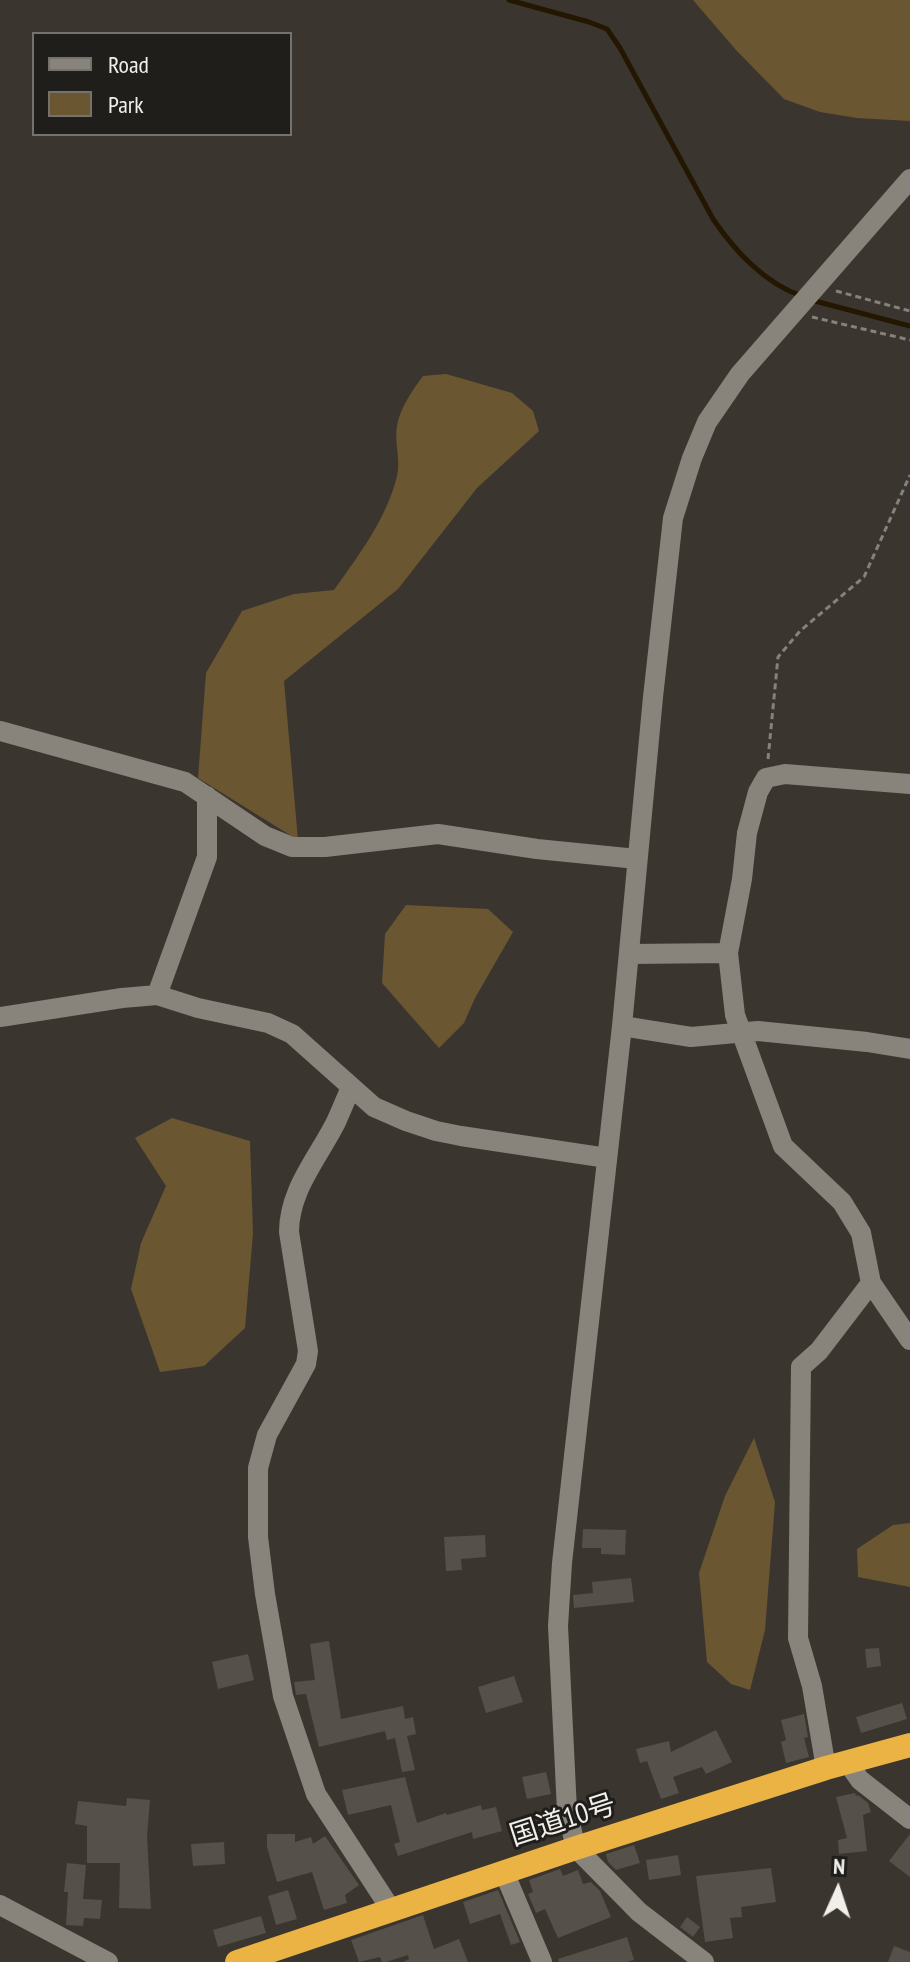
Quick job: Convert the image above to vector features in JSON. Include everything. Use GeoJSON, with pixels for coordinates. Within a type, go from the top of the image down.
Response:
{"type":"FeatureCollection","features":[{"type":"Feature","properties":{"kind":"highway","name":"国道10号"},"geometry":{"type":"LineString","coordinates":[[237,1962],[281,1956],[392,1911],[504,1872],[910,1745]]}},
{"type":"Feature","properties":{"kind":"street"},"geometry":{"type":"LineString","coordinates":[[704,1962],[639,1912],[576,1848],[567,1811],[558,1626],[581,1378],[630,954],[656,667],[678,496],[707,422],[740,374],[910,179]]}},
{"type":"Feature","properties":{"kind":"street"},"geometry":{"type":"LineString","coordinates":[[0,731],[185,782],[265,836],[292,847],[325,847],[438,834],[537,849],[637,859]]}},
{"type":"Feature","properties":{"kind":"street"},"geometry":{"type":"LineString","coordinates":[[910,784],[785,774],[766,778],[758,792],[747,833],[728,953],[735,1015],[783,1146],[842,1202],[861,1233],[871,1283],[910,1340]]}},
{"type":"Feature","properties":{"kind":"street"},"geometry":{"type":"LineString","coordinates":[[157,995],[207,857],[207,796]]}},
{"type":"Feature","properties":{"kind":"street"},"geometry":{"type":"LineString","coordinates":[[630,954],[728,953]]}},
{"type":"Feature","properties":{"kind":"street"},"geometry":{"type":"LineString","coordinates":[[0,1017],[157,995],[198,1008],[268,1023],[292,1034],[374,1107],[436,1131],[607,1158]]}},
{"type":"Feature","properties":{"kind":"street"},"geometry":{"type":"LineString","coordinates":[[622,1026],[691,1037],[758,1031],[910,1049]]}},
{"type":"Feature","properties":{"kind":"street"},"geometry":{"type":"LineString","coordinates":[[351,1087],[297,1191],[289,1215],[308,1351],[306,1364],[267,1435],[258,1468],[258,1537],[283,1696],[316,1794],[392,1911]]}},
{"type":"Feature","properties":{"kind":"street"},"geometry":{"type":"LineString","coordinates":[[871,1283],[819,1351],[801,1367],[798,1638],[837,1766],[910,1819]]}},
{"type":"Feature","properties":{"kind":"street"},"geometry":{"type":"LineString","coordinates":[[504,1872],[542,1962]]}},
{"type":"Feature","properties":{"kind":"street"},"geometry":{"type":"LineString","coordinates":[[0,1905],[108,1962]]}},
{"type":"Feature","properties":{"kind":"path"},"geometry":{"type":"LineString","coordinates":[[817,285],[910,311]]}},
{"type":"Feature","properties":{"kind":"path"},"geometry":{"type":"LineString","coordinates":[[795,313],[910,340]]}},
{"type":"Feature","properties":{"kind":"path"},"geometry":{"type":"LineString","coordinates":[[766,778],[778,657],[800,631],[864,577],[910,475]]}},
{"type":"Feature","properties":{"kind":"green space"},"geometry":{"type":"Polygon","coordinates":[[[693,0],[910,0],[910,121],[820,112],[784,99],[693,0]]]}},
{"type":"Feature","properties":{"kind":"green space"},"geometry":{"type":"Polygon","coordinates":[[[446,374],[512,393],[533,411],[539,431],[477,488],[398,589],[284,681],[298,840],[198,778],[206,673],[242,611],[294,594],[334,590],[371,536],[392,492],[398,470],[397,426],[404,406],[423,376],[446,374]]]}},
{"type":"Feature","properties":{"kind":"green space"},"geometry":{"type":"Polygon","coordinates":[[[406,905],[488,909],[513,932],[464,1023],[439,1048],[382,983],[385,934],[406,905]]]}},
{"type":"Feature","properties":{"kind":"green space"},"geometry":{"type":"Polygon","coordinates":[[[172,1118],[250,1141],[253,1233],[245,1328],[204,1366],[160,1372],[131,1289],[141,1243],[166,1186],[135,1138],[172,1118]]]}},
{"type":"Feature","properties":{"kind":"green space"},"geometry":{"type":"Polygon","coordinates":[[[754,1438],[775,1502],[765,1630],[750,1690],[731,1684],[707,1662],[699,1573],[725,1496],[754,1438]]]}},
{"type":"Feature","properties":{"kind":"green space"},"geometry":{"type":"Polygon","coordinates":[[[910,1523],[910,1587],[858,1577],[857,1549],[893,1525],[910,1523]]]}},
{"type":"Feature","properties":{"kind":"building"},"geometry":{"type":"Polygon","coordinates":[[[583,1529],[626,1530],[625,1555],[601,1554],[601,1548],[582,1548],[583,1529]]]}},
{"type":"Feature","properties":{"kind":"building"},"geometry":{"type":"Polygon","coordinates":[[[485,1535],[486,1557],[461,1559],[462,1570],[446,1571],[444,1537],[485,1535]]]}},
{"type":"Feature","properties":{"kind":"building"},"geometry":{"type":"Polygon","coordinates":[[[631,1578],[634,1602],[574,1608],[573,1595],[593,1593],[592,1582],[631,1578]]]}},
{"type":"Feature","properties":{"kind":"building"},"geometry":{"type":"Polygon","coordinates":[[[329,1641],[341,1719],[403,1706],[405,1719],[413,1717],[416,1734],[407,1736],[415,1770],[402,1772],[395,1738],[387,1740],[385,1731],[319,1747],[306,1694],[296,1695],[294,1682],[315,1680],[310,1644],[329,1641]]]}},
{"type":"Feature","properties":{"kind":"building"},"geometry":{"type":"Polygon","coordinates":[[[879,1648],[881,1666],[867,1668],[865,1649],[879,1648]]]}},
{"type":"Feature","properties":{"kind":"building"},"geometry":{"type":"Polygon","coordinates":[[[248,1654],[254,1680],[218,1689],[212,1662],[248,1654]]]}},
{"type":"Feature","properties":{"kind":"building"},"geometry":{"type":"Polygon","coordinates":[[[514,1676],[523,1702],[486,1713],[478,1687],[514,1676]]]}},
{"type":"Feature","properties":{"kind":"building"},"geometry":{"type":"Polygon","coordinates":[[[902,1703],[907,1719],[861,1733],[856,1717],[902,1703]]]}},
{"type":"Feature","properties":{"kind":"building"},"geometry":{"type":"Polygon","coordinates":[[[804,1714],[808,1737],[804,1738],[809,1757],[786,1763],[781,1742],[786,1740],[781,1720],[804,1714]]]}},
{"type":"Feature","properties":{"kind":"building"},"geometry":{"type":"Polygon","coordinates":[[[716,1730],[732,1762],[706,1774],[702,1767],[673,1777],[679,1793],[661,1799],[647,1761],[640,1763],[636,1749],[669,1741],[671,1752],[716,1730]]]}},
{"type":"Feature","properties":{"kind":"building"},"geometry":{"type":"Polygon","coordinates":[[[546,1772],[551,1794],[527,1799],[522,1777],[546,1772]]]}},
{"type":"Feature","properties":{"kind":"building"},"geometry":{"type":"Polygon","coordinates":[[[405,1777],[417,1823],[481,1805],[482,1810],[496,1807],[502,1831],[473,1839],[472,1832],[398,1856],[394,1844],[400,1842],[391,1805],[348,1815],[342,1790],[405,1777]]]}},
{"type":"Feature","properties":{"kind":"building"},"geometry":{"type":"Polygon","coordinates":[[[855,1793],[868,1803],[871,1812],[863,1815],[867,1851],[839,1854],[838,1840],[847,1838],[836,1797],[855,1793]]]}},
{"type":"Feature","properties":{"kind":"building"},"geometry":{"type":"Polygon","coordinates":[[[127,1798],[150,1800],[147,1836],[151,1909],[119,1908],[120,1863],[87,1863],[87,1826],[75,1824],[78,1801],[126,1806],[127,1798]]]}},
{"type":"Feature","properties":{"kind":"building"},"geometry":{"type":"Polygon","coordinates":[[[267,1834],[295,1834],[295,1842],[311,1837],[313,1844],[325,1836],[359,1885],[345,1895],[347,1903],[324,1910],[312,1872],[277,1882],[267,1847],[267,1834]]]}},
{"type":"Feature","properties":{"kind":"building"},"geometry":{"type":"Polygon","coordinates":[[[910,1834],[910,1877],[889,1861],[910,1834]]]}},
{"type":"Feature","properties":{"kind":"building"},"geometry":{"type":"Polygon","coordinates":[[[224,1842],[225,1864],[193,1866],[191,1844],[224,1842]]]}},
{"type":"Feature","properties":{"kind":"building"},"geometry":{"type":"Polygon","coordinates":[[[634,1845],[640,1863],[616,1870],[608,1862],[606,1854],[634,1845]]]}},
{"type":"Feature","properties":{"kind":"building"},"geometry":{"type":"Polygon","coordinates":[[[678,1855],[681,1875],[649,1880],[646,1860],[678,1855]]]}},
{"type":"Feature","properties":{"kind":"building"},"geometry":{"type":"Polygon","coordinates":[[[67,1863],[86,1865],[83,1899],[102,1900],[100,1919],[84,1918],[83,1926],[66,1925],[68,1892],[64,1892],[67,1863]]]}},
{"type":"Feature","properties":{"kind":"building"},"geometry":{"type":"Polygon","coordinates":[[[771,1868],[776,1902],[741,1907],[742,1917],[730,1918],[733,1938],[705,1942],[696,1876],[771,1868]]]}},
{"type":"Feature","properties":{"kind":"building"},"geometry":{"type":"Polygon","coordinates":[[[560,1869],[563,1876],[578,1870],[583,1884],[591,1882],[600,1891],[611,1917],[558,1938],[545,1909],[536,1913],[528,1894],[533,1892],[529,1880],[560,1869]]]}},
{"type":"Feature","properties":{"kind":"building"},"geometry":{"type":"Polygon","coordinates":[[[288,1890],[297,1919],[276,1925],[268,1896],[288,1890]]]}},
{"type":"Feature","properties":{"kind":"building"},"geometry":{"type":"Polygon","coordinates":[[[498,1890],[520,1942],[511,1945],[500,1914],[470,1924],[463,1902],[498,1890]]]}},
{"type":"Feature","properties":{"kind":"building"},"geometry":{"type":"Polygon","coordinates":[[[423,1915],[434,1949],[459,1939],[468,1962],[403,1962],[409,1959],[408,1955],[386,1962],[382,1962],[380,1957],[359,1962],[351,1940],[423,1915]]]}},
{"type":"Feature","properties":{"kind":"building"},"geometry":{"type":"Polygon","coordinates":[[[261,1916],[266,1933],[218,1947],[213,1930],[261,1916]]]}},
{"type":"Feature","properties":{"kind":"building"},"geometry":{"type":"Polygon","coordinates":[[[687,1917],[700,1927],[693,1937],[680,1927],[687,1917]]]}},
{"type":"Feature","properties":{"kind":"building"},"geometry":{"type":"Polygon","coordinates":[[[627,1937],[634,1960],[559,1962],[558,1959],[627,1937]]]}},
{"type":"Feature","properties":{"kind":"building"},"geometry":{"type":"Polygon","coordinates":[[[894,1946],[910,1952],[910,1962],[888,1962],[894,1946]]]}},
{"type":"Feature","properties":{"kind":"waterway"},"geometry":{"type":"LineString","coordinates":[[509,0],[607,29],[721,231],[763,275],[802,296]]}},
{"type":"Feature","properties":{"kind":"waterway"},"geometry":{"type":"LineString","coordinates":[[811,300],[910,326]]}}]}
